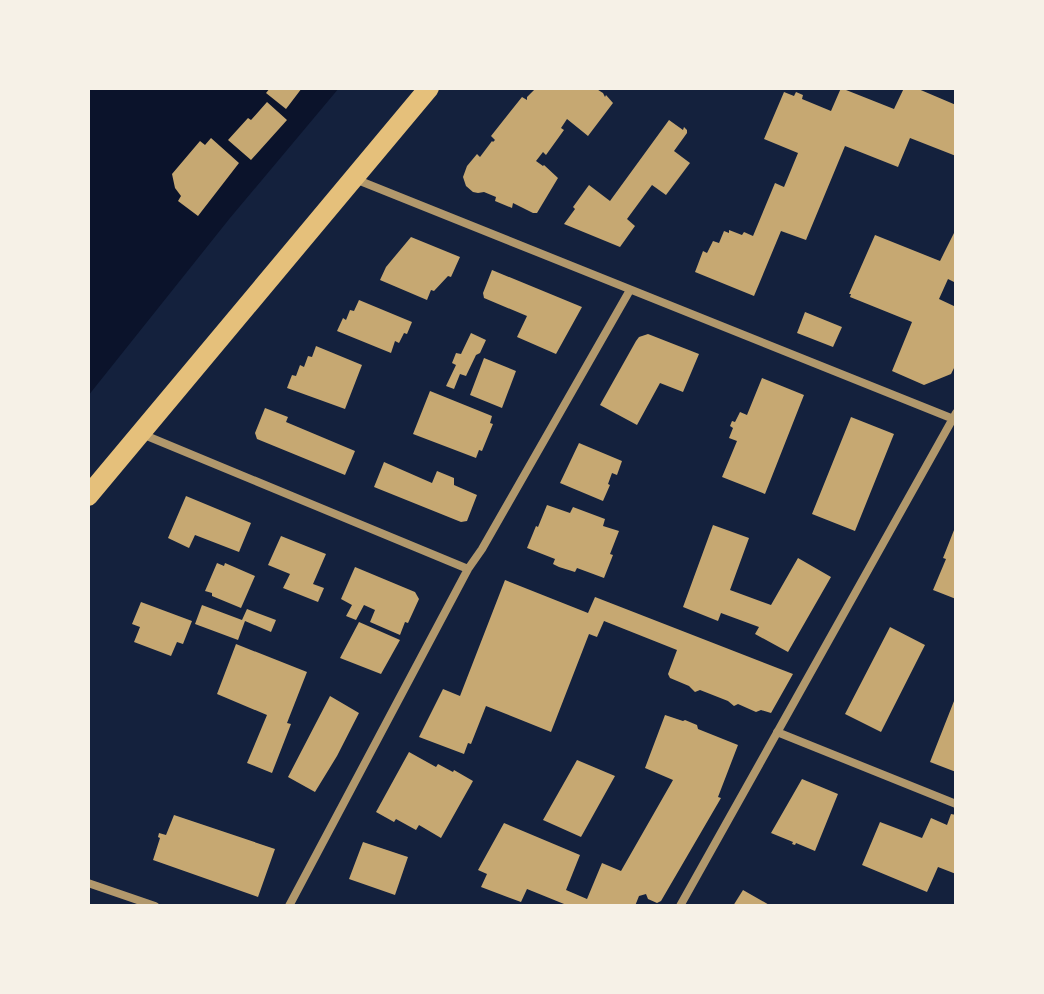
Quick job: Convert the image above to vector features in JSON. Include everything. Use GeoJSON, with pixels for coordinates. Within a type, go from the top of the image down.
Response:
{"type":"FeatureCollection","features":[{"type":"Feature","properties":{"kind":"main road"},"geometry":{"type":"LineString","coordinates":[[88,496],[429,88]]}},
{"type":"Feature","properties":{"kind":"street"},"geometry":{"type":"LineString","coordinates":[[354,179],[955,418],[680,906]]}},
{"type":"Feature","properties":{"kind":"street"},"geometry":{"type":"LineString","coordinates":[[289,906],[468,569],[630,290]]}},
{"type":"Feature","properties":{"kind":"street"},"geometry":{"type":"LineString","coordinates":[[142,434],[468,569]]}},
{"type":"Feature","properties":{"kind":"street"},"geometry":{"type":"LineString","coordinates":[[777,732],[956,804]]}},
{"type":"Feature","properties":{"kind":"street"},"geometry":{"type":"LineString","coordinates":[[88,883],[155,906]]}},
{"type":"Feature","properties":{"kind":"water"},"geometry":{"type":"Polygon","coordinates":[[[88,88],[339,88],[88,396],[88,88]]]}},
{"type":"Feature","properties":{"kind":"building"},"geometry":{"type":"Polygon","coordinates":[[[270,88],[302,88],[286,109],[266,93],[270,88]]]}},
{"type":"Feature","properties":{"kind":"building"},"geometry":{"type":"Polygon","coordinates":[[[536,88],[595,88],[613,103],[588,136],[567,119],[561,128],[564,130],[546,155],[543,152],[536,161],[558,178],[537,213],[533,213],[513,203],[512,208],[495,201],[496,197],[484,192],[473,192],[466,186],[463,177],[477,154],[480,157],[495,140],[491,136],[522,97],[527,100],[536,88]]]}},
{"type":"Feature","properties":{"kind":"building"},"geometry":{"type":"Polygon","coordinates":[[[841,88],[894,109],[904,88],[916,88],[956,105],[956,156],[910,138],[898,167],[845,146],[806,240],[781,231],[754,296],[695,272],[703,251],[707,253],[713,241],[719,243],[724,231],[742,235],[744,232],[753,236],[775,183],[784,187],[798,153],[764,139],[784,92],[794,96],[796,92],[803,95],[802,99],[831,111],[841,88]]]}},
{"type":"Feature","properties":{"kind":"building"},"geometry":{"type":"Polygon","coordinates":[[[267,102],[287,120],[251,160],[228,140],[267,102]]]}},
{"type":"Feature","properties":{"kind":"building"},"geometry":{"type":"Polygon","coordinates":[[[669,120],[687,130],[674,151],[690,163],[666,195],[652,185],[627,219],[635,226],[620,247],[564,224],[589,185],[610,201],[669,120]]]}},
{"type":"Feature","properties":{"kind":"building"},"geometry":{"type":"Polygon","coordinates":[[[211,138],[239,163],[198,216],[178,201],[181,196],[175,188],[172,174],[200,141],[205,145],[211,138]]]}},
{"type":"Feature","properties":{"kind":"building"},"geometry":{"type":"Polygon","coordinates":[[[956,229],[956,283],[948,279],[939,299],[956,307],[956,364],[951,374],[924,385],[892,371],[912,322],[849,294],[875,235],[940,261],[956,229]]]}},
{"type":"Feature","properties":{"kind":"building"},"geometry":{"type":"Polygon","coordinates":[[[411,237],[460,257],[451,277],[448,276],[434,291],[431,290],[427,300],[380,280],[386,267],[411,237]]]}},
{"type":"Feature","properties":{"kind":"building"},"geometry":{"type":"Polygon","coordinates":[[[492,270],[582,307],[556,354],[517,337],[527,316],[484,298],[492,270]]]}},
{"type":"Feature","properties":{"kind":"building"},"geometry":{"type":"Polygon","coordinates":[[[359,300],[412,322],[399,343],[395,341],[391,353],[337,331],[343,318],[346,320],[350,310],[354,311],[359,300]]]}},
{"type":"Feature","properties":{"kind":"building"},"geometry":{"type":"Polygon","coordinates":[[[805,312],[842,327],[833,347],[797,333],[805,312]]]}},
{"type":"Feature","properties":{"kind":"building"},"geometry":{"type":"Polygon","coordinates":[[[471,333],[486,340],[480,353],[466,376],[460,374],[454,389],[446,386],[456,365],[452,363],[456,353],[461,354],[471,333]]]}},
{"type":"Feature","properties":{"kind":"building"},"geometry":{"type":"Polygon","coordinates":[[[648,334],[699,354],[683,392],[660,383],[637,425],[600,405],[636,341],[648,334]]]}},
{"type":"Feature","properties":{"kind":"building"},"geometry":{"type":"Polygon","coordinates":[[[316,346],[362,365],[345,409],[287,388],[292,375],[296,376],[300,365],[304,367],[316,346]]]}},
{"type":"Feature","properties":{"kind":"building"},"geometry":{"type":"Polygon","coordinates":[[[484,358],[516,371],[502,408],[470,395],[484,358]]]}},
{"type":"Feature","properties":{"kind":"building"},"geometry":{"type":"Polygon","coordinates":[[[762,378],[804,395],[765,494],[722,477],[737,441],[729,438],[732,421],[735,422],[740,412],[747,415],[762,378]]]}},
{"type":"Feature","properties":{"kind":"building"},"geometry":{"type":"Polygon","coordinates":[[[430,391],[492,416],[490,423],[493,424],[476,458],[413,434],[430,391]]]}},
{"type":"Feature","properties":{"kind":"building"},"geometry":{"type":"Polygon","coordinates":[[[265,408],[288,417],[286,422],[355,451],[345,475],[257,439],[255,433],[265,408]]]}},
{"type":"Feature","properties":{"kind":"building"},"geometry":{"type":"Polygon","coordinates":[[[851,417],[894,434],[855,531],[812,514],[851,417]]]}},
{"type":"Feature","properties":{"kind":"building"},"geometry":{"type":"Polygon","coordinates":[[[579,443],[622,461],[617,475],[612,473],[603,501],[560,483],[579,443]]]}},
{"type":"Feature","properties":{"kind":"building"},"geometry":{"type":"Polygon","coordinates":[[[384,462],[432,483],[437,471],[454,478],[454,485],[477,495],[467,521],[461,522],[374,487],[384,462]]]}},
{"type":"Feature","properties":{"kind":"building"},"geometry":{"type":"Polygon","coordinates":[[[186,496],[251,523],[239,552],[195,535],[189,548],[168,538],[186,496]]]}},
{"type":"Feature","properties":{"kind":"building"},"geometry":{"type":"Polygon","coordinates":[[[547,505],[570,513],[573,507],[605,519],[603,526],[619,531],[604,578],[577,568],[575,572],[559,567],[553,564],[555,559],[527,548],[547,505]]]}},
{"type":"Feature","properties":{"kind":"building"},"geometry":{"type":"Polygon","coordinates":[[[713,525],[749,538],[730,590],[771,605],[798,558],[831,577],[788,652],[755,634],[759,627],[721,613],[718,621],[683,607],[713,525]]]}},
{"type":"Feature","properties":{"kind":"building"},"geometry":{"type":"Polygon","coordinates":[[[956,525],[956,599],[933,590],[956,525]]]}},
{"type":"Feature","properties":{"kind":"building"},"geometry":{"type":"Polygon","coordinates":[[[281,536],[326,554],[313,584],[324,588],[318,602],[283,588],[290,574],[268,565],[281,536]]]}},
{"type":"Feature","properties":{"kind":"building"},"geometry":{"type":"Polygon","coordinates":[[[217,563],[224,566],[225,563],[255,576],[241,608],[205,591],[217,563]]]}},
{"type":"Feature","properties":{"kind":"building"},"geometry":{"type":"Polygon","coordinates":[[[355,567],[415,592],[419,599],[400,635],[370,622],[375,610],[364,605],[356,620],[346,616],[352,605],[341,599],[355,567]]]}},
{"type":"Feature","properties":{"kind":"building"},"geometry":{"type":"Polygon","coordinates":[[[505,580],[588,613],[595,597],[793,674],[771,713],[756,712],[738,704],[734,706],[700,690],[695,692],[670,678],[668,674],[677,650],[604,621],[597,637],[589,634],[551,732],[486,706],[464,754],[419,737],[443,689],[460,696],[505,580]]]}},
{"type":"Feature","properties":{"kind":"building"},"geometry":{"type":"Polygon","coordinates":[[[141,602],[192,621],[183,644],[177,642],[171,656],[134,642],[140,627],[132,624],[141,602]]]}},
{"type":"Feature","properties":{"kind":"building"},"geometry":{"type":"Polygon","coordinates":[[[202,605],[242,620],[247,609],[276,620],[271,632],[245,621],[238,640],[195,624],[202,605]]]}},
{"type":"Feature","properties":{"kind":"building"},"geometry":{"type":"Polygon","coordinates":[[[359,622],[400,640],[381,674],[340,658],[359,622]]]}},
{"type":"Feature","properties":{"kind":"building"},"geometry":{"type":"Polygon","coordinates":[[[890,627],[925,645],[881,732],[845,714],[890,627]]]}},
{"type":"Feature","properties":{"kind":"building"},"geometry":{"type":"Polygon","coordinates":[[[236,644],[307,672],[272,773],[247,763],[267,715],[217,694],[236,644]]]}},
{"type":"Feature","properties":{"kind":"building"},"geometry":{"type":"Polygon","coordinates":[[[330,696],[359,713],[315,792],[288,777],[330,696]]]}},
{"type":"Feature","properties":{"kind":"building"},"geometry":{"type":"Polygon","coordinates":[[[956,696],[956,772],[930,762],[956,696]]]}},
{"type":"Feature","properties":{"kind":"building"},"geometry":{"type":"Polygon","coordinates":[[[665,715],[685,720],[697,725],[698,729],[738,745],[718,797],[721,798],[661,901],[657,903],[648,899],[646,894],[639,896],[635,906],[569,906],[527,889],[521,902],[481,887],[487,874],[478,870],[504,823],[580,855],[566,890],[587,899],[602,863],[621,871],[673,780],[645,768],[665,715]]]}},
{"type":"Feature","properties":{"kind":"building"},"geometry":{"type":"Polygon","coordinates":[[[409,752],[436,767],[438,764],[454,770],[473,781],[441,838],[419,825],[416,830],[376,812],[409,752]]]}},
{"type":"Feature","properties":{"kind":"building"},"geometry":{"type":"Polygon","coordinates":[[[577,760],[615,776],[581,837],[543,820],[577,760]]]}},
{"type":"Feature","properties":{"kind":"building"},"geometry":{"type":"Polygon","coordinates":[[[802,779],[838,794],[815,851],[771,833],[802,779]]]}},
{"type":"Feature","properties":{"kind":"building"},"geometry":{"type":"Polygon","coordinates":[[[951,814],[956,815],[956,874],[938,867],[927,892],[862,865],[880,822],[922,838],[931,818],[947,825],[951,814]]]}},
{"type":"Feature","properties":{"kind":"building"},"geometry":{"type":"Polygon","coordinates":[[[174,815],[275,849],[258,897],[153,860],[159,833],[166,835],[174,815]]]}},
{"type":"Feature","properties":{"kind":"building"},"geometry":{"type":"Polygon","coordinates":[[[363,842],[408,857],[395,895],[349,879],[363,842]]]}},
{"type":"Feature","properties":{"kind":"building"},"geometry":{"type":"Polygon","coordinates":[[[743,890],[771,906],[733,906],[743,890]]]}}]}
